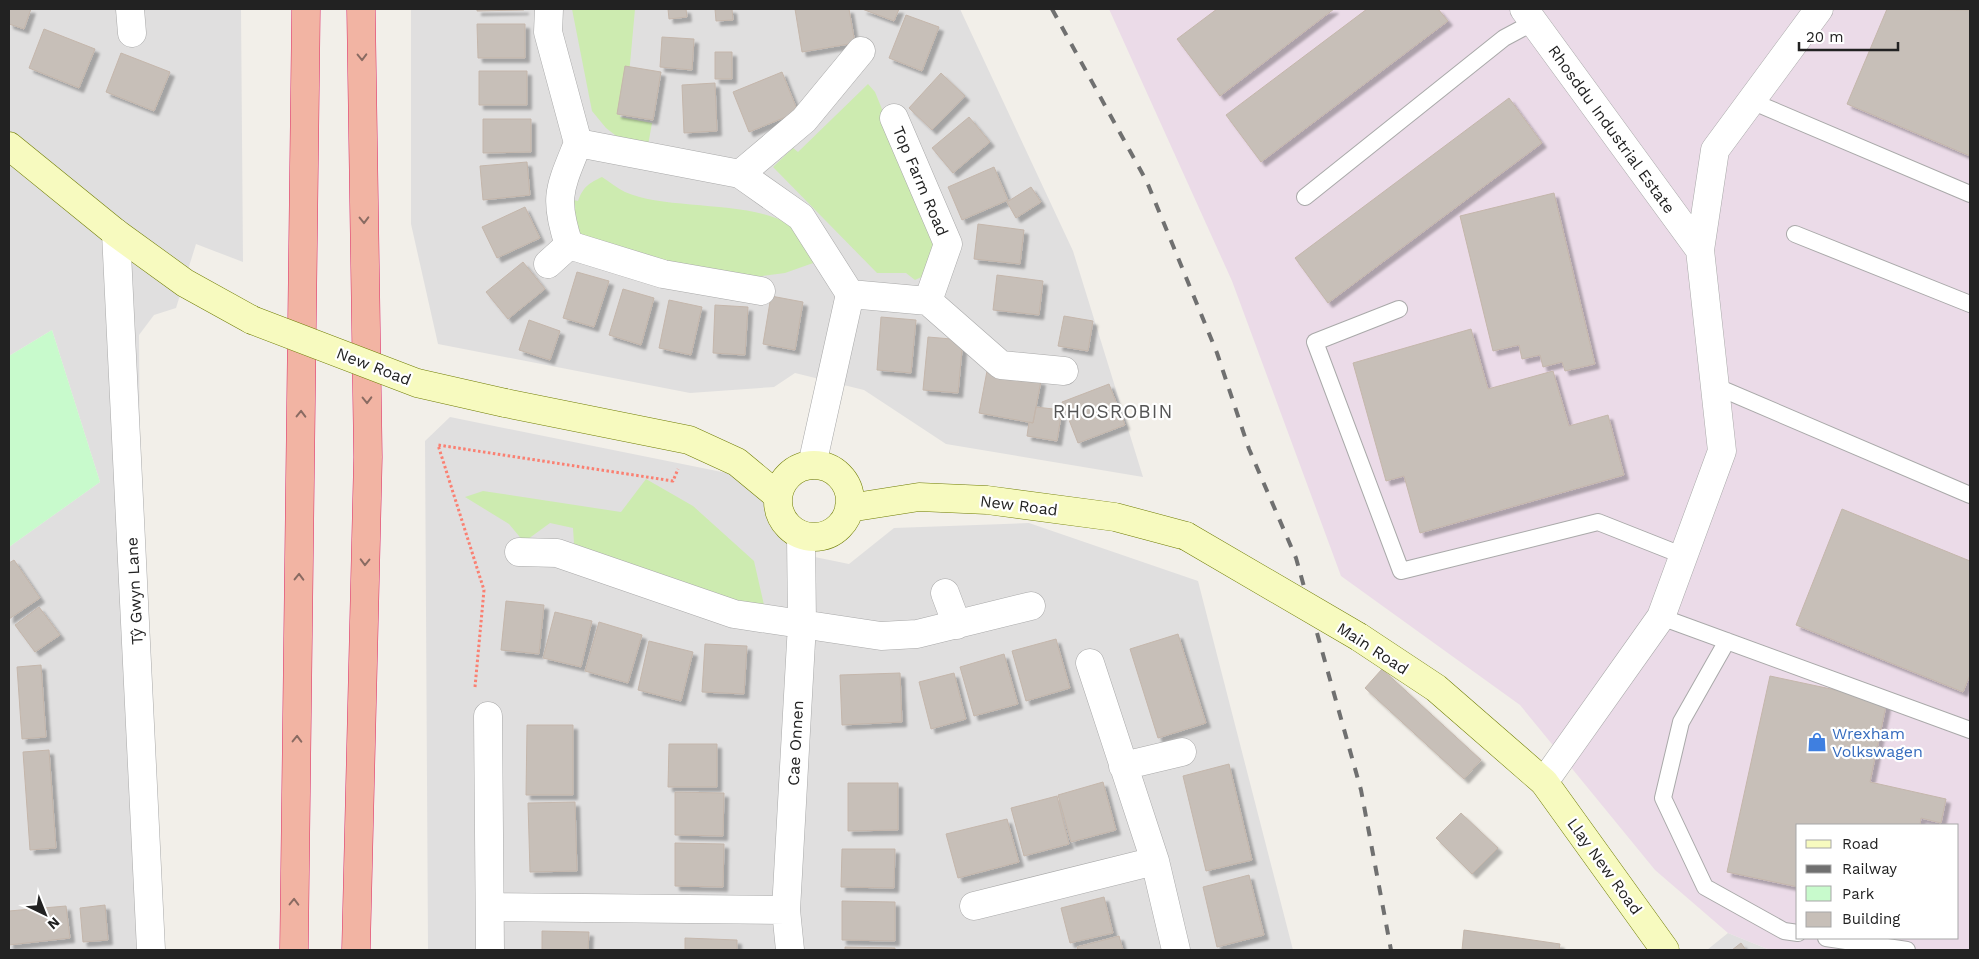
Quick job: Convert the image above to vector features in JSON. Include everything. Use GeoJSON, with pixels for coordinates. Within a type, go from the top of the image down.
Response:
{"type":"FeatureCollection","features":[{"type":"Feature","properties":{"kind":"highway"},"geometry":{"type":"LineString","coordinates":[[294,950],[306,9]]}},
{"type":"Feature","properties":{"kind":"highway"},"geometry":{"type":"LineString","coordinates":[[356,950],[368,457],[361,9]]}},
{"type":"Feature","properties":{"kind":"main road","name":"New Road"},"geometry":{"type":"LineString","coordinates":[[9,146],[116,233],[185,283],[252,320],[416,383],[690,440],[737,462],[778,496]]}},
{"type":"Feature","properties":{"kind":"main road"},"geometry":{"type":"LineString","coordinates":[[812,465],[823,466],[841,478],[850,498],[845,520],[826,535],[814,538],[802,535],[791,529],[783,520],[778,509],[778,496],[782,484],[790,475],[800,468],[812,465]]}},
{"type":"Feature","properties":{"kind":"main road","name":"New Road"},"geometry":{"type":"LineString","coordinates":[[849,508],[919,497],[987,500],[1116,517],[1186,536]]}},
{"type":"Feature","properties":{"kind":"main road","name":"Main Road"},"geometry":{"type":"LineString","coordinates":[[1186,536],[1359,637],[1436,688],[1544,782]]}},
{"type":"Feature","properties":{"kind":"main road","name":"Llay New Road"},"geometry":{"type":"LineString","coordinates":[[1544,782],[1665,950]]}},
{"type":"Feature","properties":{"kind":"street"},"geometry":{"type":"LineString","coordinates":[[549,9],[548,32],[578,143],[560,190],[560,218],[570,245]]}},
{"type":"Feature","properties":{"kind":"street","name":"Rhosddu Industrial Estate"},"geometry":{"type":"LineString","coordinates":[[1544,782],[1661,617],[1722,451],[1700,250],[1715,150],[1819,9]]}},
{"type":"Feature","properties":{"kind":"street","name":"Rhosddu Industrial Estate"},"geometry":{"type":"LineString","coordinates":[[1529,15],[1700,250]]}},
{"type":"Feature","properties":{"kind":"street"},"geometry":{"type":"LineString","coordinates":[[740,174],[804,120],[862,51]]}},
{"type":"Feature","properties":{"kind":"street","name":"Top Farm Road"},"geometry":{"type":"LineString","coordinates":[[894,118],[948,244],[928,301]]}},
{"type":"Feature","properties":{"kind":"street"},"geometry":{"type":"LineString","coordinates":[[578,143],[740,174],[802,217],[850,294],[812,465]]}},
{"type":"Feature","properties":{"kind":"street","name":"Tŷ Gwyn Lane"},"geometry":{"type":"LineString","coordinates":[[116,233],[151,950]]}},
{"type":"Feature","properties":{"kind":"street"},"geometry":{"type":"LineString","coordinates":[[548,264],[570,245]]}},
{"type":"Feature","properties":{"kind":"street"},"geometry":{"type":"LineString","coordinates":[[570,245],[663,274],[761,291]]}},
{"type":"Feature","properties":{"kind":"street"},"geometry":{"type":"LineString","coordinates":[[850,294],[928,301],[1001,365],[1064,371]]}},
{"type":"Feature","properties":{"kind":"street","name":"Cae Onnen"},"geometry":{"type":"LineString","coordinates":[[790,950],[786,910],[802,624],[802,535]]}},
{"type":"Feature","properties":{"kind":"street"},"geometry":{"type":"LineString","coordinates":[[520,552],[559,544],[734,614],[881,636],[918,634],[1031,606]]}},
{"type":"Feature","properties":{"kind":"street"},"geometry":{"type":"LineString","coordinates":[[945,593],[957,625]]}},
{"type":"Feature","properties":{"kind":"street"},"geometry":{"type":"LineString","coordinates":[[1090,663],[1155,861],[1176,950]]}},
{"type":"Feature","properties":{"kind":"street"},"geometry":{"type":"LineString","coordinates":[[488,716],[490,950]]}},
{"type":"Feature","properties":{"kind":"street"},"geometry":{"type":"LineString","coordinates":[[1124,766],[1182,752]]}},
{"type":"Feature","properties":{"kind":"street"},"geometry":{"type":"LineString","coordinates":[[974,906],[1155,861]]}},
{"type":"Feature","properties":{"kind":"street"},"geometry":{"type":"LineString","coordinates":[[490,907],[786,910]]}},
{"type":"Feature","properties":{"kind":"lane"},"geometry":{"type":"LineString","coordinates":[[1305,197],[1504,38],[1529,15]]}},
{"type":"Feature","properties":{"kind":"lane"},"geometry":{"type":"LineString","coordinates":[[1751,101],[1970,194]]}},
{"type":"Feature","properties":{"kind":"lane"},"geometry":{"type":"LineString","coordinates":[[1795,234],[1970,304]]}},
{"type":"Feature","properties":{"kind":"lane"},"geometry":{"type":"LineString","coordinates":[[1399,309],[1315,342],[1401,571],[1598,522],[1684,556]]}},
{"type":"Feature","properties":{"kind":"lane"},"geometry":{"type":"LineString","coordinates":[[1715,386],[1970,495]]}},
{"type":"Feature","properties":{"kind":"lane"},"geometry":{"type":"LineString","coordinates":[[1661,617],[1970,730]]}},
{"type":"Feature","properties":{"kind":"lane"},"geometry":{"type":"LineString","coordinates":[[1727,641],[1681,722],[1663,798],[1705,887],[1784,931],[1796,933]]}},
{"type":"Feature","properties":{"kind":"lane"},"geometry":{"type":"LineString","coordinates":[[1833,939],[1908,950]]}},
{"type":"Feature","properties":{"kind":"path"},"geometry":{"type":"LineString","coordinates":[[475,691],[484,590],[438,445],[673,481],[690,440]]}},
{"type":"Feature","properties":{"kind":"shaded area"},"geometry":{"type":"Polygon","coordinates":[[[9,9],[241,9],[243,262],[196,244],[176,308],[154,315],[139,335],[140,488],[161,950],[9,950],[9,547],[100,482],[52,330],[9,356],[9,9]]]}},
{"type":"Feature","properties":{"kind":"shaded area"},"geometry":{"type":"Polygon","coordinates":[[[411,9],[960,9],[1073,251],[1143,477],[946,444],[864,390],[795,373],[774,387],[690,393],[438,344],[411,224],[411,9]]]}},
{"type":"Feature","properties":{"kind":"shaded area"},"geometry":{"type":"Polygon","coordinates":[[[1109,9],[1970,9],[1970,950],[1770,950],[1728,933],[1655,870],[1520,705],[1341,576],[1232,281],[1109,9]]]}},
{"type":"Feature","properties":{"kind":"shaded area"},"geometry":{"type":"Polygon","coordinates":[[[450,417],[766,481],[805,555],[849,564],[894,528],[1029,523],[1198,581],[1293,950],[428,950],[425,441],[450,417]]]}},
{"type":"Feature","properties":{"kind":"shaded area"},"geometry":{"type":"Polygon","coordinates":[[[1728,933],[1770,950],[1707,950],[1728,933]]]}},
{"type":"Feature","properties":{"kind":"green space"},"geometry":{"type":"Polygon","coordinates":[[[572,9],[635,9],[630,64],[620,117],[652,123],[647,151],[624,142],[606,128],[592,111],[572,9]]]}},
{"type":"Feature","properties":{"kind":"green space"},"geometry":{"type":"Polygon","coordinates":[[[868,84],[875,92],[936,241],[926,275],[915,280],[906,273],[877,273],[773,167],[793,148],[798,152],[868,84]]]}},
{"type":"Feature","properties":{"kind":"green space"},"geometry":{"type":"Polygon","coordinates":[[[602,177],[625,192],[644,198],[741,210],[764,214],[783,221],[801,235],[816,262],[785,273],[748,278],[679,268],[579,234],[569,199],[578,201],[587,186],[602,177]]]}},
{"type":"Feature","properties":{"kind":"green space"},"geometry":{"type":"Polygon","coordinates":[[[52,330],[100,482],[9,547],[9,356],[52,330]]]}},
{"type":"Feature","properties":{"kind":"green space"},"geometry":{"type":"Polygon","coordinates":[[[646,479],[693,506],[754,561],[764,605],[709,596],[574,544],[573,528],[550,523],[524,542],[509,524],[465,497],[483,491],[621,512],[646,479]]]}},
{"type":"Feature","properties":{"kind":"building"},"geometry":{"type":"Polygon","coordinates":[[[9,9],[31,9],[24,29],[9,24],[9,9]]]}},
{"type":"Feature","properties":{"kind":"building"},"geometry":{"type":"Polygon","coordinates":[[[477,9],[524,9],[524,10],[477,11],[477,9]]]}},
{"type":"Feature","properties":{"kind":"building"},"geometry":{"type":"Polygon","coordinates":[[[668,9],[686,9],[687,17],[669,19],[668,9]]]}},
{"type":"Feature","properties":{"kind":"building"},"geometry":{"type":"Polygon","coordinates":[[[715,9],[732,9],[733,20],[716,21],[715,9]]]}},
{"type":"Feature","properties":{"kind":"building"},"geometry":{"type":"Polygon","coordinates":[[[795,9],[849,9],[855,43],[802,52],[795,9]]]}},
{"type":"Feature","properties":{"kind":"building"},"geometry":{"type":"Polygon","coordinates":[[[862,9],[899,9],[894,21],[862,9]]]}},
{"type":"Feature","properties":{"kind":"building"},"geometry":{"type":"Polygon","coordinates":[[[1217,9],[1334,9],[1220,96],[1177,39],[1217,9]]]}},
{"type":"Feature","properties":{"kind":"building"},"geometry":{"type":"Polygon","coordinates":[[[1367,9],[1438,9],[1448,21],[1261,162],[1226,115],[1367,9]]]}},
{"type":"Feature","properties":{"kind":"building"},"geometry":{"type":"Polygon","coordinates":[[[1887,9],[1970,10],[1970,156],[1847,104],[1887,9]]]}},
{"type":"Feature","properties":{"kind":"building"},"geometry":{"type":"Polygon","coordinates":[[[906,15],[939,27],[922,71],[889,58],[906,15]]]}},
{"type":"Feature","properties":{"kind":"building"},"geometry":{"type":"Polygon","coordinates":[[[477,24],[525,24],[525,58],[478,58],[477,24]]]}},
{"type":"Feature","properties":{"kind":"building"},"geometry":{"type":"Polygon","coordinates":[[[44,29],[95,49],[79,88],[29,68],[44,29]]]}},
{"type":"Feature","properties":{"kind":"building"},"geometry":{"type":"Polygon","coordinates":[[[662,37],[694,39],[692,70],[660,67],[662,37]]]}},
{"type":"Feature","properties":{"kind":"building"},"geometry":{"type":"Polygon","coordinates":[[[715,52],[732,52],[732,79],[715,79],[715,52]]]}},
{"type":"Feature","properties":{"kind":"building"},"geometry":{"type":"Polygon","coordinates":[[[121,53],[170,72],[154,111],[106,92],[121,53]]]}},
{"type":"Feature","properties":{"kind":"building"},"geometry":{"type":"Polygon","coordinates":[[[625,66],[661,72],[653,120],[617,114],[625,66]]]}},
{"type":"Feature","properties":{"kind":"building"},"geometry":{"type":"Polygon","coordinates":[[[479,71],[527,71],[527,105],[479,105],[479,71]]]}},
{"type":"Feature","properties":{"kind":"building"},"geometry":{"type":"Polygon","coordinates":[[[782,72],[798,112],[749,132],[733,92],[782,72]]]}},
{"type":"Feature","properties":{"kind":"building"},"geometry":{"type":"Polygon","coordinates":[[[941,73],[965,96],[932,130],[909,108],[941,73]]]}},
{"type":"Feature","properties":{"kind":"building"},"geometry":{"type":"Polygon","coordinates":[[[715,83],[717,131],[684,133],[682,85],[715,83]]]}},
{"type":"Feature","properties":{"kind":"building"},"geometry":{"type":"Polygon","coordinates":[[[1509,98],[1542,143],[1328,303],[1295,258],[1509,98]]]}},
{"type":"Feature","properties":{"kind":"building"},"geometry":{"type":"Polygon","coordinates":[[[969,117],[990,142],[953,173],[932,148],[969,117]]]}},
{"type":"Feature","properties":{"kind":"building"},"geometry":{"type":"Polygon","coordinates":[[[483,119],[531,119],[531,152],[483,153],[483,119]]]}},
{"type":"Feature","properties":{"kind":"building"},"geometry":{"type":"Polygon","coordinates":[[[527,162],[530,195],[483,200],[480,166],[527,162]]]}},
{"type":"Feature","properties":{"kind":"building"},"geometry":{"type":"Polygon","coordinates":[[[994,167],[1008,200],[962,220],[948,187],[994,167]]]}},
{"type":"Feature","properties":{"kind":"building"},"geometry":{"type":"Polygon","coordinates":[[[1031,187],[1041,202],[1016,218],[1007,202],[1031,187]]]}},
{"type":"Feature","properties":{"kind":"building"},"geometry":{"type":"Polygon","coordinates":[[[1554,193],[1595,364],[1565,371],[1562,362],[1543,367],[1540,355],[1522,359],[1519,345],[1493,351],[1460,216],[1554,193]]]}},
{"type":"Feature","properties":{"kind":"building"},"geometry":{"type":"Polygon","coordinates":[[[525,207],[540,238],[497,258],[482,227],[525,207]]]}},
{"type":"Feature","properties":{"kind":"building"},"geometry":{"type":"Polygon","coordinates":[[[978,224],[1024,230],[1020,264],[974,259],[978,224]]]}},
{"type":"Feature","properties":{"kind":"building"},"geometry":{"type":"Polygon","coordinates":[[[523,262],[545,289],[508,319],[486,292],[523,262]]]}},
{"type":"Feature","properties":{"kind":"building"},"geometry":{"type":"Polygon","coordinates":[[[577,272],[609,281],[594,327],[563,318],[577,272]]]}},
{"type":"Feature","properties":{"kind":"building"},"geometry":{"type":"Polygon","coordinates":[[[997,275],[1043,281],[1039,315],[993,310],[997,275]]]}},
{"type":"Feature","properties":{"kind":"building"},"geometry":{"type":"Polygon","coordinates":[[[623,289],[654,298],[641,345],[609,335],[623,289]]]}},
{"type":"Feature","properties":{"kind":"building"},"geometry":{"type":"Polygon","coordinates":[[[771,296],[803,302],[795,350],[763,344],[771,296]]]}},
{"type":"Feature","properties":{"kind":"building"},"geometry":{"type":"Polygon","coordinates":[[[669,300],[702,307],[691,355],[659,348],[669,300]]]}},
{"type":"Feature","properties":{"kind":"building"},"geometry":{"type":"Polygon","coordinates":[[[715,305],[748,307],[745,355],[713,353],[715,305]]]}},
{"type":"Feature","properties":{"kind":"building"},"geometry":{"type":"Polygon","coordinates":[[[1064,316],[1093,321],[1088,351],[1058,346],[1064,316]]]}},
{"type":"Feature","properties":{"kind":"building"},"geometry":{"type":"Polygon","coordinates":[[[881,317],[916,320],[911,373],[877,370],[881,317]]]}},
{"type":"Feature","properties":{"kind":"building"},"geometry":{"type":"Polygon","coordinates":[[[529,320],[560,331],[550,360],[519,350],[529,320]]]}},
{"type":"Feature","properties":{"kind":"building"},"geometry":{"type":"Polygon","coordinates":[[[1471,329],[1488,389],[1553,371],[1569,426],[1608,415],[1624,475],[1420,533],[1404,476],[1386,481],[1353,363],[1471,329]]]}},
{"type":"Feature","properties":{"kind":"building"},"geometry":{"type":"Polygon","coordinates":[[[928,337],[963,340],[958,393],[923,390],[928,337]]]}},
{"type":"Feature","properties":{"kind":"building"},"geometry":{"type":"Polygon","coordinates":[[[987,371],[1041,381],[1033,423],[979,413],[987,371]]]}},
{"type":"Feature","properties":{"kind":"building"},"geometry":{"type":"Polygon","coordinates":[[[1109,384],[1125,425],[1078,443],[1062,402],[1109,384]]]}},
{"type":"Feature","properties":{"kind":"building"},"geometry":{"type":"Polygon","coordinates":[[[1036,407],[1062,410],[1057,441],[1027,436],[1029,422],[1033,423],[1036,407]]]}},
{"type":"Feature","properties":{"kind":"building"},"geometry":{"type":"Polygon","coordinates":[[[1842,509],[1970,561],[1970,675],[1963,692],[1796,625],[1842,509]]]}},
{"type":"Feature","properties":{"kind":"building"},"geometry":{"type":"Polygon","coordinates":[[[14,560],[40,598],[9,619],[9,563],[14,560]]]}},
{"type":"Feature","properties":{"kind":"building"},"geometry":{"type":"Polygon","coordinates":[[[506,601],[544,605],[539,654],[501,650],[506,601]]]}},
{"type":"Feature","properties":{"kind":"building"},"geometry":{"type":"Polygon","coordinates":[[[39,607],[60,635],[35,652],[15,625],[39,607]]]}},
{"type":"Feature","properties":{"kind":"building"},"geometry":{"type":"Polygon","coordinates":[[[555,612],[592,621],[581,667],[543,658],[555,612]]]}},
{"type":"Feature","properties":{"kind":"building"},"geometry":{"type":"Polygon","coordinates":[[[599,622],[642,635],[628,683],[585,671],[599,622]]]}},
{"type":"Feature","properties":{"kind":"building"},"geometry":{"type":"Polygon","coordinates":[[[1178,634],[1206,723],[1158,738],[1130,649],[1178,634]]]}},
{"type":"Feature","properties":{"kind":"building"},"geometry":{"type":"Polygon","coordinates":[[[1056,639],[1070,688],[1026,701],[1012,651],[1056,639]]]}},
{"type":"Feature","properties":{"kind":"building"},"geometry":{"type":"Polygon","coordinates":[[[649,641],[693,652],[681,701],[638,690],[649,641]]]}},
{"type":"Feature","properties":{"kind":"building"},"geometry":{"type":"Polygon","coordinates":[[[705,644],[747,646],[744,694],[702,692],[705,644]]]}},
{"type":"Feature","properties":{"kind":"building"},"geometry":{"type":"Polygon","coordinates":[[[1004,654],[1018,704],[974,716],[960,667],[1004,654]]]}},
{"type":"Feature","properties":{"kind":"building"},"geometry":{"type":"Polygon","coordinates":[[[41,665],[46,737],[22,739],[17,667],[41,665]]]}},
{"type":"Feature","properties":{"kind":"building"},"geometry":{"type":"Polygon","coordinates":[[[1382,669],[1481,760],[1464,779],[1365,688],[1382,669]]]}},
{"type":"Feature","properties":{"kind":"building"},"geometry":{"type":"Polygon","coordinates":[[[900,673],[902,722],[842,725],[840,675],[900,673]]]}},
{"type":"Feature","properties":{"kind":"building"},"geometry":{"type":"Polygon","coordinates":[[[954,673],[966,719],[931,729],[919,682],[954,673]]]}},
{"type":"Feature","properties":{"kind":"building","name":"Wrexham Volkswagen"},"geometry":{"type":"Polygon","coordinates":[[[1770,676],[1887,701],[1870,782],[1946,799],[1941,823],[1921,818],[1920,824],[1796,824],[1796,887],[1727,872],[1770,676]]]}},
{"type":"Feature","properties":{"kind":"building"},"geometry":{"type":"Polygon","coordinates":[[[527,725],[573,725],[573,795],[526,795],[527,725]]]}},
{"type":"Feature","properties":{"kind":"building"},"geometry":{"type":"Polygon","coordinates":[[[669,744],[717,744],[717,787],[668,787],[669,744]]]}},
{"type":"Feature","properties":{"kind":"building"},"geometry":{"type":"Polygon","coordinates":[[[49,750],[56,848],[30,850],[23,752],[49,750]]]}},
{"type":"Feature","properties":{"kind":"building"},"geometry":{"type":"Polygon","coordinates":[[[1229,764],[1252,860],[1206,871],[1183,776],[1229,764]]]}},
{"type":"Feature","properties":{"kind":"building"},"geometry":{"type":"Polygon","coordinates":[[[1103,782],[1116,830],[1071,842],[1058,795],[1103,782]]]}},
{"type":"Feature","properties":{"kind":"building"},"geometry":{"type":"Polygon","coordinates":[[[848,783],[898,783],[898,830],[848,831],[848,783]]]}},
{"type":"Feature","properties":{"kind":"building"},"geometry":{"type":"Polygon","coordinates":[[[675,792],[724,793],[723,836],[675,835],[675,792]]]}},
{"type":"Feature","properties":{"kind":"building"},"geometry":{"type":"Polygon","coordinates":[[[1057,796],[1069,844],[1024,856],[1011,808],[1057,796]]]}},
{"type":"Feature","properties":{"kind":"building"},"geometry":{"type":"Polygon","coordinates":[[[575,802],[577,871],[530,872],[528,803],[575,802]]]}},
{"type":"Feature","properties":{"kind":"building"},"geometry":{"type":"Polygon","coordinates":[[[1461,813],[1498,848],[1472,874],[1436,838],[1461,813]]]}},
{"type":"Feature","properties":{"kind":"building"},"geometry":{"type":"Polygon","coordinates":[[[1007,819],[1019,862],[958,878],[946,834],[1007,819]]]}},
{"type":"Feature","properties":{"kind":"building"},"geometry":{"type":"Polygon","coordinates":[[[675,843],[724,844],[723,887],[675,886],[675,843]]]}},
{"type":"Feature","properties":{"kind":"building"},"geometry":{"type":"Polygon","coordinates":[[[842,849],[895,849],[894,888],[841,887],[842,849]]]}},
{"type":"Feature","properties":{"kind":"building"},"geometry":{"type":"Polygon","coordinates":[[[1249,875],[1264,935],[1217,947],[1203,887],[1249,875]]]}},
{"type":"Feature","properties":{"kind":"building"},"geometry":{"type":"Polygon","coordinates":[[[1104,897],[1113,933],[1070,943],[1061,908],[1104,897]]]}},
{"type":"Feature","properties":{"kind":"building"},"geometry":{"type":"Polygon","coordinates":[[[842,901],[895,902],[895,941],[842,940],[842,901]]]}},
{"type":"Feature","properties":{"kind":"building"},"geometry":{"type":"Polygon","coordinates":[[[105,905],[108,940],[83,942],[80,908],[105,905]]]}},
{"type":"Feature","properties":{"kind":"building"},"geometry":{"type":"Polygon","coordinates":[[[66,906],[70,938],[9,945],[9,911],[66,906]]]}},
{"type":"Feature","properties":{"kind":"building"},"geometry":{"type":"Polygon","coordinates":[[[1464,930],[1560,944],[1559,950],[1462,950],[1464,930]]]}},
{"type":"Feature","properties":{"kind":"building"},"geometry":{"type":"Polygon","coordinates":[[[542,931],[589,932],[588,950],[542,950],[542,931]]]}},
{"type":"Feature","properties":{"kind":"building"},"geometry":{"type":"Polygon","coordinates":[[[1119,936],[1123,950],[1078,950],[1077,947],[1119,936]]]}},
{"type":"Feature","properties":{"kind":"building"},"geometry":{"type":"Polygon","coordinates":[[[685,938],[737,940],[737,950],[685,950],[685,938]]]}},
{"type":"Feature","properties":{"kind":"building"},"geometry":{"type":"Polygon","coordinates":[[[1741,943],[1746,950],[1732,950],[1741,943]]]}},
{"type":"Feature","properties":{"kind":"building"},"geometry":{"type":"Polygon","coordinates":[[[845,947],[895,948],[895,950],[845,950],[845,947]]]}},
{"type":"Feature","properties":{"kind":"railway"},"geometry":{"type":"LineString","coordinates":[[1052,9],[1147,182],[1217,353],[1249,449],[1296,558],[1361,790],[1391,950]]}},
{"type":"Feature","properties":{"kind":"place","name":"Wrexham Volkswagen"},"geometry":{"type":"Point","coordinates":[1817,742]}},
{"type":"Feature","properties":{"kind":"district","name":"RHOSROBIN"},"geometry":{"type":"Point","coordinates":[1113,411]}}]}
